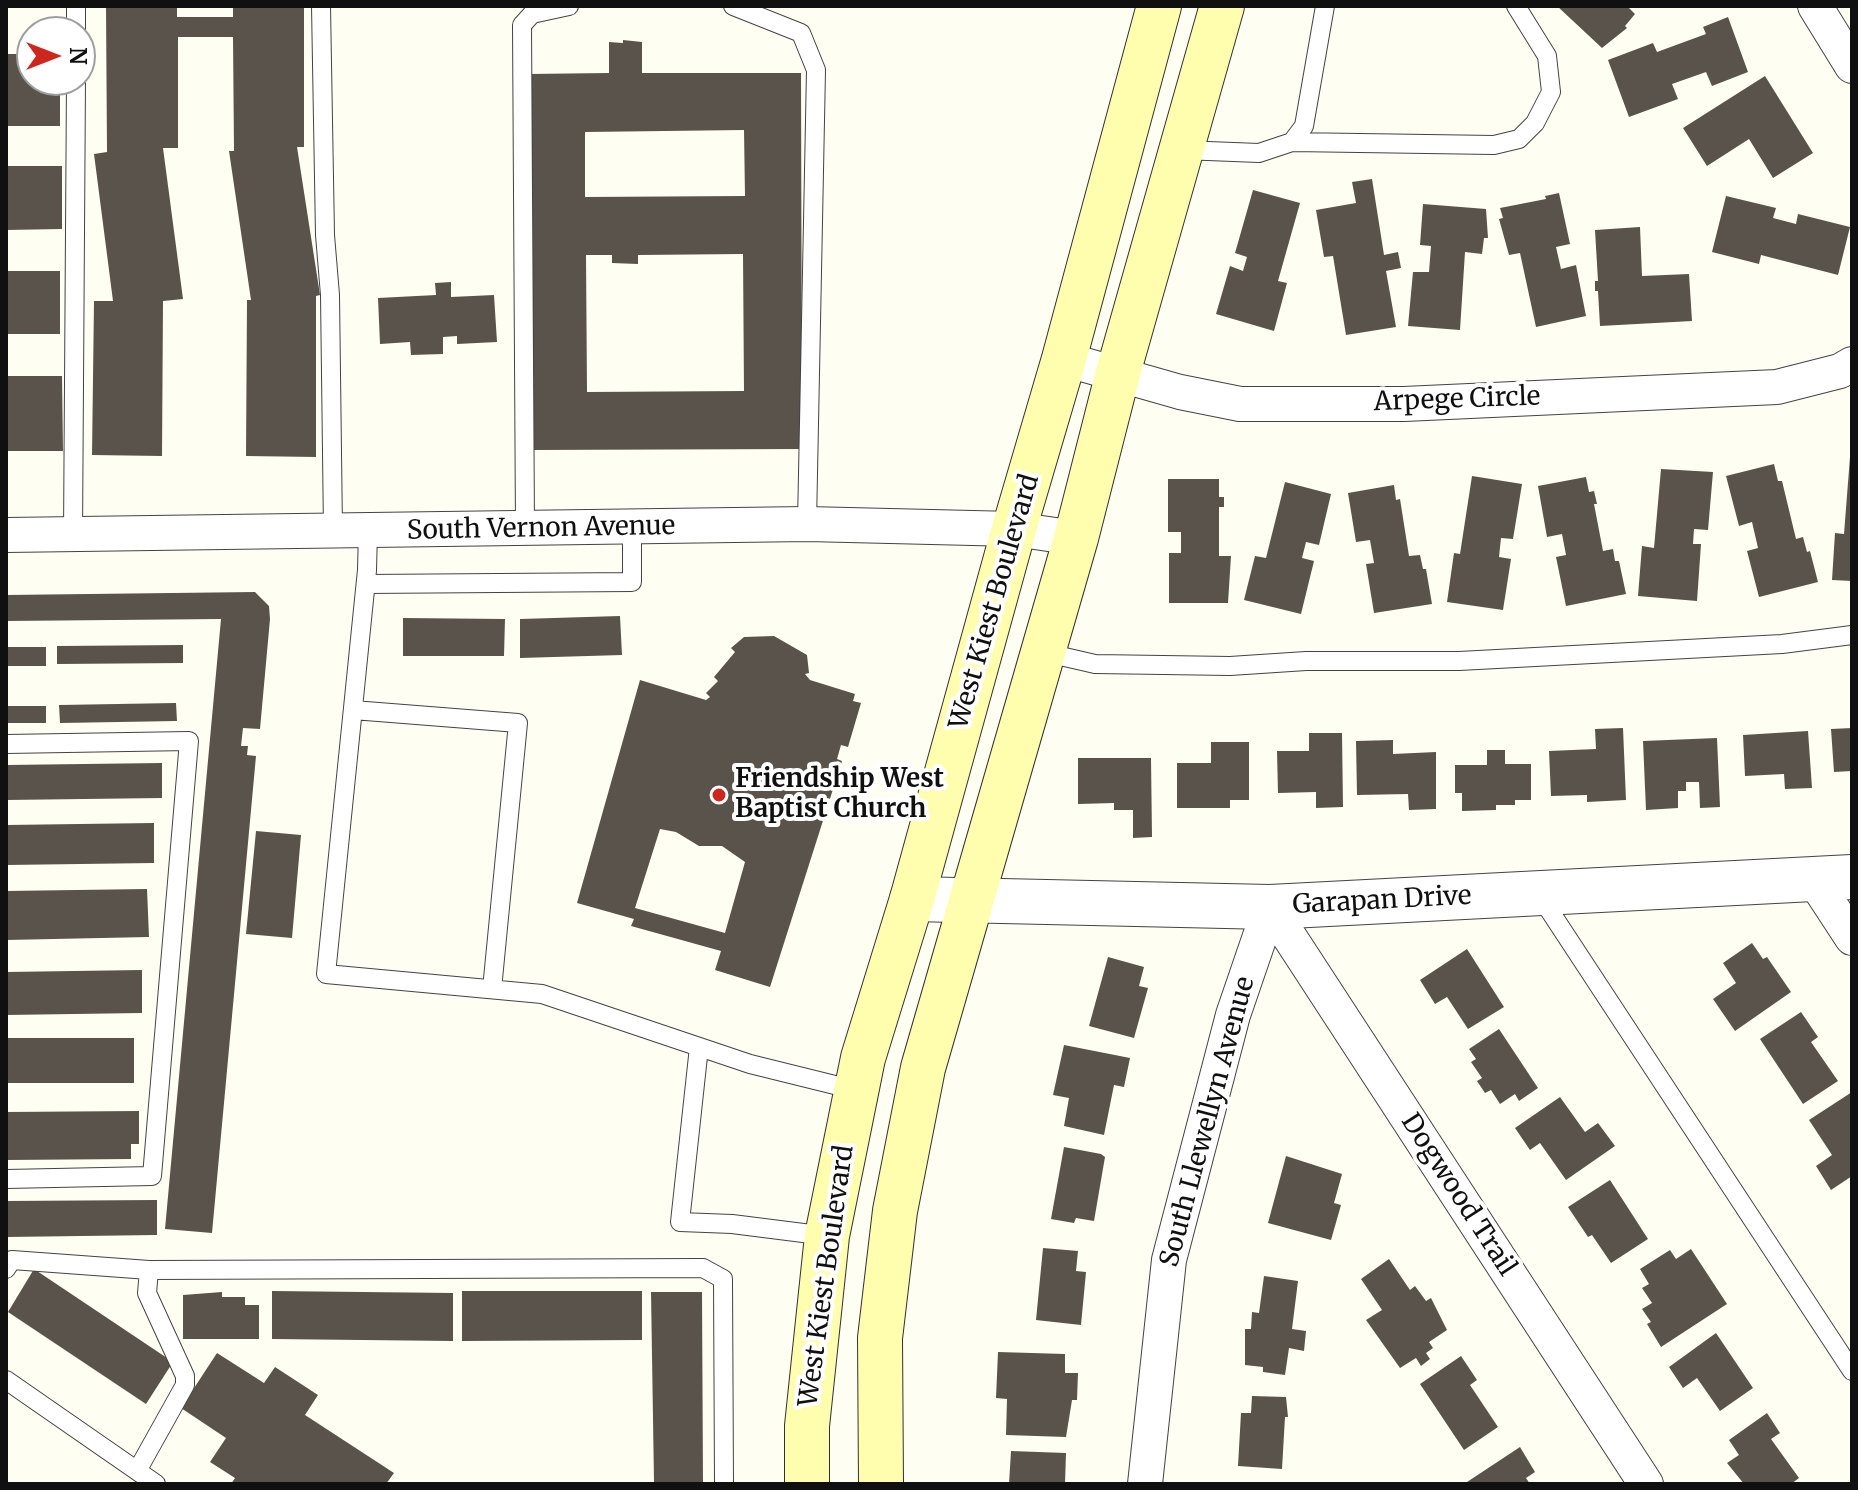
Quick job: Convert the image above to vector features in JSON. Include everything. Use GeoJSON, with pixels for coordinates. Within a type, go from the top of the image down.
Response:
{"type":"FeatureCollection","features":[{"type":"Feature","properties":{"kind":"main road","name":"West Kiest Boulevard"},"geometry":{"type":"LineString","coordinates":[[807,1484],[807,1426],[827,1236],[859,1074],[912,899],[1064,359],[1159,6]]}},
{"type":"Feature","properties":{"kind":"main road"},"geometry":{"type":"LineString","coordinates":[[881,1484],[880,1338],[895,1211],[923,1068],[1076,538],[1118,373],[1222,6]]}},
{"type":"Feature","properties":{"kind":"main road"},"geometry":{"type":"LineString","coordinates":[[859,1074],[923,1068]]}},
{"type":"Feature","properties":{"kind":"street"},"geometry":{"type":"LineString","coordinates":[[1815,6],[1852,66]]}},
{"type":"Feature","properties":{"kind":"street","name":"Arpege Circle"},"geometry":{"type":"LineString","coordinates":[[1064,359],[1180,392],[1240,404],[1404,404],[1777,387],[1840,371],[1852,364]]}},
{"type":"Feature","properties":{"kind":"street","name":"South Vernon Avenue"},"geometry":{"type":"LineString","coordinates":[[6,535],[632,529],[807,524],[1014,529],[1076,538]]}},
{"type":"Feature","properties":{"kind":"street"},"geometry":{"type":"LineString","coordinates":[[1833,878],[1852,938]]}},
{"type":"Feature","properties":{"kind":"street","name":"Garapan Drive"},"geometry":{"type":"LineString","coordinates":[[912,899],[1270,907],[1833,878]]}},
{"type":"Feature","properties":{"kind":"street","name":"South Llewellyn Avenue"},"geometry":{"type":"LineString","coordinates":[[1145,1484],[1169,1260],[1233,1015],[1270,907]]}},
{"type":"Feature","properties":{"kind":"street","name":"Dogwood Trail"},"geometry":{"type":"LineString","coordinates":[[1270,907],[1646,1484]]}},
{"type":"Feature","properties":{"kind":"lane"},"geometry":{"type":"LineString","coordinates":[[321,6],[333,531]]}},
{"type":"Feature","properties":{"kind":"lane"},"geometry":{"type":"LineString","coordinates":[[525,529],[522,25],[532,14],[569,6]]}},
{"type":"Feature","properties":{"kind":"lane"},"geometry":{"type":"LineString","coordinates":[[733,6],[801,33],[816,70],[807,524]]}},
{"type":"Feature","properties":{"kind":"lane"},"geometry":{"type":"LineString","coordinates":[[1292,142],[1304,126],[1325,6]]}},
{"type":"Feature","properties":{"kind":"lane"},"geometry":{"type":"LineString","coordinates":[[1181,150],[1259,153],[1292,142],[1494,145],[1519,139],[1535,123],[1551,92],[1547,56],[1516,6]]}},
{"type":"Feature","properties":{"kind":"lane"},"geometry":{"type":"LineString","coordinates":[[73,535],[76,96]]}},
{"type":"Feature","properties":{"kind":"lane"},"geometry":{"type":"LineString","coordinates":[[366,584],[632,582],[632,529]]}},
{"type":"Feature","properties":{"kind":"lane"},"geometry":{"type":"LineString","coordinates":[[368,531],[366,584],[326,974],[542,994],[750,1064],[859,1074]]}},
{"type":"Feature","properties":{"kind":"lane"},"geometry":{"type":"LineString","coordinates":[[1043,652],[1095,664],[1230,666],[1306,661],[1459,661],[1708,649],[1852,635]]}},
{"type":"Feature","properties":{"kind":"lane"},"geometry":{"type":"LineString","coordinates":[[353,710],[518,723],[492,989]]}},
{"type":"Feature","properties":{"kind":"lane"},"geometry":{"type":"LineString","coordinates":[[6,744],[189,741],[152,1176],[6,1179]]}},
{"type":"Feature","properties":{"kind":"lane"},"geometry":{"type":"LineString","coordinates":[[1539,894],[1852,1371]]}},
{"type":"Feature","properties":{"kind":"lane"},"geometry":{"type":"LineString","coordinates":[[699,1047],[680,1222],[732,1224],[827,1236]]}},
{"type":"Feature","properties":{"kind":"lane"},"geometry":{"type":"LineString","coordinates":[[6,1269],[12,1260],[149,1270],[703,1268],[723,1279],[724,1484]]}},
{"type":"Feature","properties":{"kind":"lane"},"geometry":{"type":"LineString","coordinates":[[137,1471],[185,1385],[185,1376],[147,1293],[149,1270]]}},
{"type":"Feature","properties":{"kind":"lane"},"geometry":{"type":"LineString","coordinates":[[6,1380],[156,1484]]}},
{"type":"Feature","properties":{"kind":"building"},"geometry":{"type":"Polygon","coordinates":[[[106,6],[177,6],[177,17],[233,17],[233,6],[304,6],[304,147],[297,147],[320,295],[316,296],[316,457],[246,456],[247,300],[251,300],[229,151],[234,151],[233,37],[178,37],[178,148],[163,148],[183,299],[163,301],[162,456],[92,455],[94,301],[113,301],[94,154],[107,152],[106,6]]]}},
{"type":"Feature","properties":{"kind":"building"},"geometry":{"type":"Polygon","coordinates":[[[1557,6],[1631,6],[1629,8],[1635,14],[1625,26],[1627,28],[1602,48],[1557,6]]]}},
{"type":"Feature","properties":{"kind":"building"},"geometry":{"type":"Polygon","coordinates":[[[1728,17],[1748,72],[1712,86],[1706,72],[1672,84],[1678,99],[1629,117],[1608,60],[1653,43],[1657,52],[1706,34],[1703,27],[1728,17]]]}},
{"type":"Feature","properties":{"kind":"building"},"geometry":{"type":"Polygon","coordinates":[[[623,40],[642,42],[642,73],[801,73],[802,449],[529,450],[528,74],[609,73],[609,42],[623,43],[623,40]],[[744,130],[585,132],[585,197],[745,196],[744,130]],[[743,254],[638,255],[638,264],[612,263],[612,255],[586,255],[587,392],[744,391],[743,254]]]}},
{"type":"Feature","properties":{"kind":"building"},"geometry":{"type":"Polygon","coordinates":[[[6,54],[16,54],[16,96],[60,96],[60,126],[6,126],[6,54]]]}},
{"type":"Feature","properties":{"kind":"building"},"geometry":{"type":"Polygon","coordinates":[[[1765,76],[1813,153],[1773,178],[1749,139],[1707,166],[1683,128],[1765,76]]]}},
{"type":"Feature","properties":{"kind":"building"},"geometry":{"type":"Polygon","coordinates":[[[6,166],[62,166],[62,229],[6,230],[6,166]]]}},
{"type":"Feature","properties":{"kind":"building"},"geometry":{"type":"Polygon","coordinates":[[[1372,179],[1384,255],[1398,252],[1401,268],[1386,271],[1396,327],[1346,335],[1333,256],[1324,257],[1316,210],[1356,203],[1352,182],[1372,179]]]}},
{"type":"Feature","properties":{"kind":"building"},"geometry":{"type":"Polygon","coordinates":[[[1253,190],[1300,203],[1278,281],[1287,283],[1274,331],[1216,314],[1230,266],[1243,271],[1247,257],[1235,253],[1253,190]]]}},
{"type":"Feature","properties":{"kind":"building"},"geometry":{"type":"Polygon","coordinates":[[[1559,193],[1570,244],[1556,247],[1561,269],[1576,265],[1586,316],[1536,327],[1520,253],[1509,255],[1499,219],[1503,218],[1500,208],[1546,199],[1545,196],[1559,193]]]}},
{"type":"Feature","properties":{"kind":"building"},"geometry":{"type":"Polygon","coordinates":[[[1726,196],[1776,208],[1773,218],[1796,224],[1798,214],[1850,227],[1838,275],[1761,255],[1759,264],[1712,252],[1726,196]]]}},
{"type":"Feature","properties":{"kind":"building"},"geometry":{"type":"Polygon","coordinates":[[[1423,204],[1486,209],[1488,238],[1484,238],[1482,254],[1465,252],[1460,330],[1408,326],[1413,272],[1429,272],[1431,246],[1420,245],[1423,204]]]}},
{"type":"Feature","properties":{"kind":"building"},"geometry":{"type":"Polygon","coordinates":[[[1640,227],[1642,276],[1689,274],[1692,321],[1600,326],[1598,291],[1595,291],[1595,281],[1598,281],[1595,230],[1640,227]]]}},
{"type":"Feature","properties":{"kind":"building"},"geometry":{"type":"Polygon","coordinates":[[[6,271],[60,271],[60,334],[6,334],[6,271]]]}},
{"type":"Feature","properties":{"kind":"building"},"geometry":{"type":"Polygon","coordinates":[[[451,282],[451,297],[494,295],[497,342],[457,344],[457,336],[443,337],[443,354],[411,355],[410,342],[380,344],[378,298],[436,295],[435,283],[451,282]]]}},
{"type":"Feature","properties":{"kind":"building"},"geometry":{"type":"Polygon","coordinates":[[[6,376],[62,376],[63,451],[6,451],[6,376]]]}},
{"type":"Feature","properties":{"kind":"building"},"geometry":{"type":"Polygon","coordinates":[[[1850,457],[1852,581],[1832,580],[1835,533],[1844,534],[1850,457]]]}},
{"type":"Feature","properties":{"kind":"building"},"geometry":{"type":"Polygon","coordinates":[[[1774,464],[1778,481],[1782,481],[1796,539],[1803,537],[1818,582],[1759,597],[1747,551],[1758,548],[1752,522],[1739,526],[1726,476],[1774,464]]]}},
{"type":"Feature","properties":{"kind":"building"},"geometry":{"type":"Polygon","coordinates":[[[1661,469],[1713,472],[1708,530],[1694,529],[1693,544],[1701,544],[1697,601],[1638,596],[1642,546],[1654,548],[1661,469]]]}},
{"type":"Feature","properties":{"kind":"building"},"geometry":{"type":"Polygon","coordinates":[[[1472,476],[1522,484],[1513,539],[1501,538],[1499,557],[1511,559],[1503,610],[1447,602],[1454,553],[1460,554],[1472,476]]]}},
{"type":"Feature","properties":{"kind":"building"},"geometry":{"type":"Polygon","coordinates":[[[1586,477],[1589,492],[1594,491],[1597,504],[1594,504],[1603,551],[1613,549],[1615,561],[1619,561],[1626,594],[1566,606],[1556,557],[1566,555],[1562,534],[1547,537],[1538,486],[1586,477]]]}},
{"type":"Feature","properties":{"kind":"building"},"geometry":{"type":"Polygon","coordinates":[[[1168,479],[1219,479],[1219,497],[1224,497],[1224,507],[1219,507],[1219,556],[1231,556],[1228,603],[1169,603],[1169,553],[1181,553],[1181,532],[1168,532],[1168,479]]]}},
{"type":"Feature","properties":{"kind":"building"},"geometry":{"type":"Polygon","coordinates":[[[1285,482],[1331,494],[1319,545],[1306,542],[1302,558],[1314,561],[1301,614],[1244,600],[1255,556],[1266,558],[1285,482]]]}},
{"type":"Feature","properties":{"kind":"building"},"geometry":{"type":"Polygon","coordinates":[[[1394,485],[1396,500],[1400,499],[1409,556],[1420,555],[1423,569],[1426,569],[1432,604],[1374,613],[1366,564],[1374,563],[1370,540],[1356,542],[1348,493],[1394,485]]]}},
{"type":"Feature","properties":{"kind":"building"},"geometry":{"type":"Polygon","coordinates":[[[255,592],[269,606],[270,619],[260,729],[243,728],[241,746],[248,746],[247,755],[256,756],[212,1233],[165,1229],[221,619],[6,621],[6,595],[255,592]]]}},
{"type":"Feature","properties":{"kind":"building"},"geometry":{"type":"Polygon","coordinates":[[[620,616],[622,655],[520,658],[520,619],[620,616]]]}},
{"type":"Feature","properties":{"kind":"building"},"geometry":{"type":"Polygon","coordinates":[[[403,618],[505,619],[504,656],[403,656],[403,618]]]}},
{"type":"Feature","properties":{"kind":"building","name":"Friendship West Baptist Church"},"geometry":{"type":"Polygon","coordinates":[[[774,636],[807,655],[809,673],[805,674],[810,680],[855,694],[853,701],[861,703],[848,747],[841,745],[837,759],[842,761],[770,987],[715,970],[721,951],[631,926],[634,919],[577,903],[640,680],[706,700],[710,697],[706,693],[718,681],[714,677],[735,652],[731,648],[744,637],[774,636]],[[660,829],[635,908],[725,933],[745,862],[722,846],[699,846],[676,832],[660,829]]]}},
{"type":"Feature","properties":{"kind":"building"},"geometry":{"type":"Polygon","coordinates":[[[183,645],[183,663],[57,664],[57,646],[183,645]]]}},
{"type":"Feature","properties":{"kind":"building"},"geometry":{"type":"Polygon","coordinates":[[[6,647],[46,647],[46,666],[6,666],[6,647]]]}},
{"type":"Feature","properties":{"kind":"building"},"geometry":{"type":"Polygon","coordinates":[[[176,703],[177,721],[60,723],[59,705],[176,703]]]}},
{"type":"Feature","properties":{"kind":"building"},"geometry":{"type":"Polygon","coordinates":[[[6,706],[46,706],[46,723],[6,723],[6,706]]]}},
{"type":"Feature","properties":{"kind":"building"},"geometry":{"type":"Polygon","coordinates":[[[1623,728],[1626,800],[1587,802],[1587,795],[1551,796],[1549,751],[1596,749],[1595,729],[1623,728]]]}},
{"type":"Feature","properties":{"kind":"building"},"geometry":{"type":"Polygon","coordinates":[[[1852,728],[1852,771],[1834,772],[1831,729],[1852,728]]]}},
{"type":"Feature","properties":{"kind":"building"},"geometry":{"type":"Polygon","coordinates":[[[1808,731],[1812,788],[1785,789],[1784,774],[1745,776],[1743,735],[1808,731]]]}},
{"type":"Feature","properties":{"kind":"building"},"geometry":{"type":"Polygon","coordinates":[[[1309,733],[1342,733],[1343,807],[1316,808],[1316,792],[1278,793],[1277,751],[1309,751],[1309,733]]]}},
{"type":"Feature","properties":{"kind":"building"},"geometry":{"type":"Polygon","coordinates":[[[1717,738],[1720,807],[1700,808],[1699,782],[1686,782],[1686,791],[1678,791],[1678,808],[1646,810],[1643,741],[1717,738]]]}},
{"type":"Feature","properties":{"kind":"building"},"geometry":{"type":"Polygon","coordinates":[[[1393,740],[1393,754],[1436,752],[1436,809],[1409,810],[1408,794],[1357,795],[1356,741],[1393,740]]]}},
{"type":"Feature","properties":{"kind":"building"},"geometry":{"type":"Polygon","coordinates":[[[1211,742],[1249,742],[1249,800],[1230,800],[1230,808],[1177,808],[1177,763],[1211,763],[1211,742]]]}},
{"type":"Feature","properties":{"kind":"building"},"geometry":{"type":"Polygon","coordinates":[[[1487,750],[1505,750],[1505,764],[1531,764],[1531,800],[1515,800],[1515,805],[1496,805],[1496,810],[1462,811],[1462,793],[1455,793],[1455,765],[1487,765],[1487,750]]]}},
{"type":"Feature","properties":{"kind":"building"},"geometry":{"type":"Polygon","coordinates":[[[1078,758],[1151,758],[1152,837],[1133,838],[1133,810],[1114,810],[1114,803],[1078,804],[1078,758]]]}},
{"type":"Feature","properties":{"kind":"building"},"geometry":{"type":"Polygon","coordinates":[[[162,763],[162,798],[6,800],[6,765],[162,763]]]}},
{"type":"Feature","properties":{"kind":"building"},"geometry":{"type":"Polygon","coordinates":[[[154,823],[154,863],[6,865],[6,825],[154,823]]]}},
{"type":"Feature","properties":{"kind":"building"},"geometry":{"type":"Polygon","coordinates":[[[256,831],[301,835],[292,938],[246,934],[256,831]]]}},
{"type":"Feature","properties":{"kind":"building"},"geometry":{"type":"Polygon","coordinates":[[[147,889],[149,937],[6,940],[6,891],[147,889]]]}},
{"type":"Feature","properties":{"kind":"building"},"geometry":{"type":"Polygon","coordinates":[[[1752,943],[1763,959],[1767,957],[1791,992],[1735,1031],[1713,999],[1736,983],[1723,963],[1752,943]]]}},
{"type":"Feature","properties":{"kind":"building"},"geometry":{"type":"Polygon","coordinates":[[[1467,949],[1504,1007],[1468,1029],[1447,997],[1435,1004],[1420,980],[1467,949]]]}},
{"type":"Feature","properties":{"kind":"building"},"geometry":{"type":"Polygon","coordinates":[[[1108,957],[1144,967],[1139,986],[1148,988],[1134,1038],[1089,1026],[1108,957]]]}},
{"type":"Feature","properties":{"kind":"building"},"geometry":{"type":"Polygon","coordinates":[[[142,970],[142,1013],[6,1015],[6,972],[142,970]]]}},
{"type":"Feature","properties":{"kind":"building"},"geometry":{"type":"Polygon","coordinates":[[[1801,1012],[1818,1037],[1811,1042],[1838,1081],[1803,1104],[1760,1039],[1801,1012]]]}},
{"type":"Feature","properties":{"kind":"building"},"geometry":{"type":"Polygon","coordinates":[[[1499,1029],[1538,1088],[1519,1101],[1515,1094],[1500,1104],[1491,1090],[1485,1093],[1477,1081],[1482,1078],[1471,1062],[1476,1059],[1469,1049],[1499,1029]]]}},
{"type":"Feature","properties":{"kind":"building"},"geometry":{"type":"Polygon","coordinates":[[[6,1038],[134,1038],[134,1083],[6,1083],[6,1038]]]}},
{"type":"Feature","properties":{"kind":"building"},"geometry":{"type":"Polygon","coordinates":[[[1064,1045],[1130,1058],[1124,1087],[1114,1085],[1104,1135],[1064,1126],[1069,1098],[1053,1095],[1064,1045]]]}},
{"type":"Feature","properties":{"kind":"building"},"geometry":{"type":"Polygon","coordinates":[[[1852,1092],[1852,1176],[1831,1190],[1816,1166],[1832,1155],[1809,1120],[1852,1092]]]}},
{"type":"Feature","properties":{"kind":"building"},"geometry":{"type":"Polygon","coordinates":[[[1560,1097],[1585,1132],[1598,1123],[1615,1146],[1566,1180],[1540,1143],[1530,1150],[1515,1128],[1560,1097]]]}},
{"type":"Feature","properties":{"kind":"building"},"geometry":{"type":"Polygon","coordinates":[[[139,1111],[139,1144],[131,1144],[131,1159],[6,1160],[6,1112],[139,1111]]]}},
{"type":"Feature","properties":{"kind":"building"},"geometry":{"type":"Polygon","coordinates":[[[1064,1147],[1105,1157],[1094,1221],[1076,1218],[1074,1223],[1051,1219],[1064,1147]]]}},
{"type":"Feature","properties":{"kind":"building"},"geometry":{"type":"Polygon","coordinates":[[[1286,1156],[1342,1174],[1334,1203],[1341,1205],[1331,1240],[1268,1223],[1286,1156]]]}},
{"type":"Feature","properties":{"kind":"building"},"geometry":{"type":"Polygon","coordinates":[[[1610,1180],[1648,1239],[1611,1263],[1592,1235],[1588,1237],[1568,1207],[1610,1180]]]}},
{"type":"Feature","properties":{"kind":"building"},"geometry":{"type":"Polygon","coordinates":[[[157,1200],[157,1235],[6,1237],[6,1201],[157,1200]]]}},
{"type":"Feature","properties":{"kind":"building"},"geometry":{"type":"Polygon","coordinates":[[[1043,1248],[1078,1251],[1076,1271],[1086,1272],[1081,1325],[1036,1320],[1043,1248]]]}},
{"type":"Feature","properties":{"kind":"building"},"geometry":{"type":"Polygon","coordinates":[[[1691,1249],[1727,1304],[1661,1347],[1642,1309],[1652,1303],[1642,1288],[1649,1284],[1640,1269],[1670,1250],[1676,1259],[1691,1249]]]}},
{"type":"Feature","properties":{"kind":"building"},"geometry":{"type":"Polygon","coordinates":[[[1389,1259],[1410,1290],[1415,1286],[1426,1301],[1431,1298],[1447,1330],[1429,1342],[1433,1348],[1426,1353],[1430,1359],[1421,1366],[1416,1358],[1400,1368],[1366,1320],[1382,1310],[1361,1279],[1389,1259]]]}},
{"type":"Feature","properties":{"kind":"building"},"geometry":{"type":"Polygon","coordinates":[[[34,1269],[173,1362],[146,1404],[8,1312],[34,1269]]]}},
{"type":"Feature","properties":{"kind":"building"},"geometry":{"type":"Polygon","coordinates":[[[1264,1276],[1298,1281],[1292,1329],[1306,1331],[1304,1351],[1289,1348],[1285,1375],[1263,1372],[1263,1367],[1245,1365],[1245,1329],[1251,1329],[1252,1312],[1259,1313],[1264,1276]]]}},
{"type":"Feature","properties":{"kind":"building"},"geometry":{"type":"Polygon","coordinates":[[[272,1291],[453,1293],[453,1341],[272,1339],[272,1291]]]}},
{"type":"Feature","properties":{"kind":"building"},"geometry":{"type":"Polygon","coordinates":[[[462,1291],[642,1291],[642,1340],[462,1341],[462,1291]]]}},
{"type":"Feature","properties":{"kind":"building"},"geometry":{"type":"Polygon","coordinates":[[[222,1292],[222,1297],[245,1297],[245,1305],[259,1305],[259,1339],[183,1339],[183,1295],[222,1292]]]}},
{"type":"Feature","properties":{"kind":"building"},"geometry":{"type":"Polygon","coordinates":[[[651,1292],[702,1292],[703,1484],[654,1482],[651,1292]]]}},
{"type":"Feature","properties":{"kind":"building"},"geometry":{"type":"Polygon","coordinates":[[[1716,1333],[1753,1388],[1720,1411],[1697,1378],[1683,1388],[1669,1367],[1716,1333]]]}},
{"type":"Feature","properties":{"kind":"building"},"geometry":{"type":"Polygon","coordinates":[[[998,1352],[1065,1354],[1065,1373],[1078,1373],[1077,1400],[1072,1400],[1066,1437],[1006,1435],[1007,1399],[996,1398],[998,1352]]]}},
{"type":"Feature","properties":{"kind":"building"},"geometry":{"type":"Polygon","coordinates":[[[217,1353],[264,1383],[275,1367],[318,1395],[305,1415],[394,1473],[386,1484],[231,1484],[235,1478],[210,1462],[226,1438],[181,1408],[217,1353]]]}},
{"type":"Feature","properties":{"kind":"building"},"geometry":{"type":"Polygon","coordinates":[[[1461,1356],[1477,1380],[1470,1385],[1498,1427],[1464,1450],[1420,1384],[1461,1356]]]}},
{"type":"Feature","properties":{"kind":"building"},"geometry":{"type":"Polygon","coordinates":[[[1252,1396],[1286,1397],[1288,1417],[1285,1417],[1282,1469],[1238,1466],[1241,1413],[1251,1413],[1252,1396]]]}},
{"type":"Feature","properties":{"kind":"building"},"geometry":{"type":"Polygon","coordinates":[[[1767,1413],[1780,1433],[1771,1439],[1799,1478],[1791,1484],[1744,1484],[1727,1463],[1739,1455],[1729,1440],[1767,1413]]]}},
{"type":"Feature","properties":{"kind":"building"},"geometry":{"type":"Polygon","coordinates":[[[1520,1447],[1535,1472],[1526,1478],[1530,1484],[1464,1484],[1520,1447]]]}},
{"type":"Feature","properties":{"kind":"building"},"geometry":{"type":"Polygon","coordinates":[[[1011,1451],[1066,1453],[1065,1484],[1009,1484],[1011,1451]]]}},
{"type":"Feature","properties":{"kind":"place","name":"Friendship West Baptist Church"},"geometry":{"type":"Point","coordinates":[719,795]}}]}
